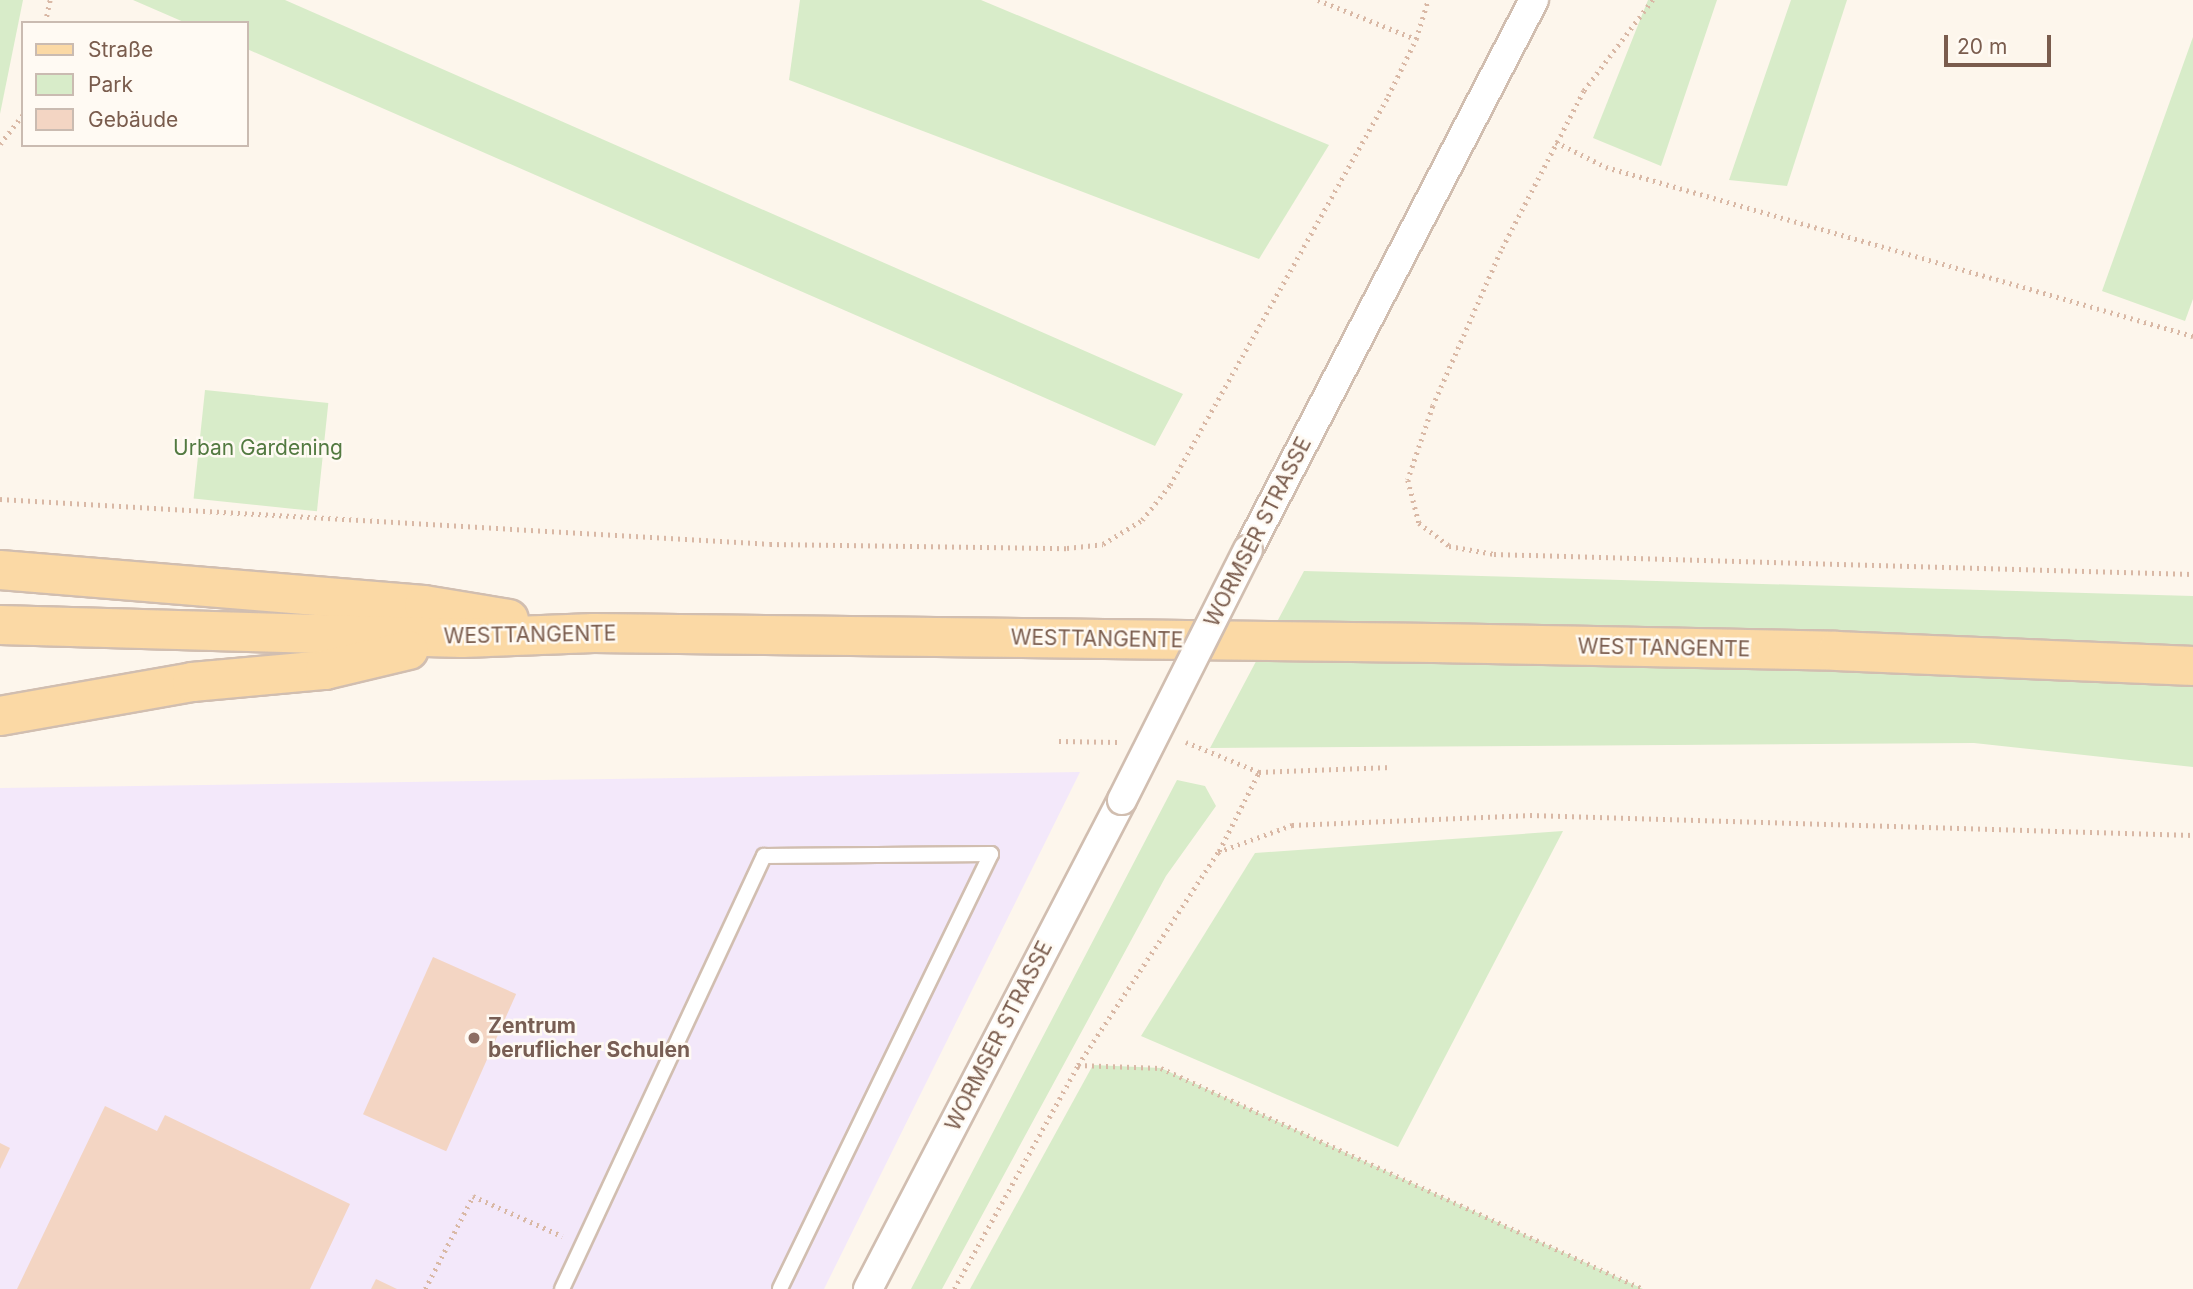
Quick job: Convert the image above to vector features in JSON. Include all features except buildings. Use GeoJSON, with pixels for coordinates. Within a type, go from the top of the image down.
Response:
{"type":"FeatureCollection","features":[{"type":"Feature","properties":{"kind":"main road"},"geometry":{"type":"LineString","coordinates":[[0,570],[425,605],[594,633]]}},
{"type":"Feature","properties":{"kind":"main road","name":"WESTTANGENTE"},"geometry":{"type":"LineString","coordinates":[[0,625],[462,638],[594,633],[1823,651],[2193,666]]}},
{"type":"Feature","properties":{"kind":"main road"},"geometry":{"type":"LineString","coordinates":[[0,716],[192,682],[325,670],[462,638]]}},
{"type":"Feature","properties":{"kind":"street","name":"WORMSER STRASSE"},"geometry":{"type":"LineString","coordinates":[[868,1289],[1534,0]]}},
{"type":"Feature","properties":{"kind":"lane"},"geometry":{"type":"LineString","coordinates":[[562,1289],[764,856],[991,854],[780,1289]]}},
{"type":"Feature","properties":{"kind":"path"},"geometry":{"type":"LineString","coordinates":[[45,21],[50,0]]}},
{"type":"Feature","properties":{"kind":"path"},"geometry":{"type":"LineString","coordinates":[[1318,0],[1416,39]]}},
{"type":"Feature","properties":{"kind":"path"},"geometry":{"type":"LineString","coordinates":[[0,499],[770,544],[1067,548],[1103,544],[1142,520],[1170,485],[1416,39],[1428,0]]}},
{"type":"Feature","properties":{"kind":"path"},"geometry":{"type":"LineString","coordinates":[[1653,0],[1584,91],[1556,142],[1433,406],[1408,480],[1419,523],[1449,545],[1494,554],[2193,574]]}},
{"type":"Feature","properties":{"kind":"path"},"geometry":{"type":"LineString","coordinates":[[0,144],[21,118]]}},
{"type":"Feature","properties":{"kind":"path"},"geometry":{"type":"LineString","coordinates":[[1556,142],[1606,167],[2193,336]]}},
{"type":"Feature","properties":{"kind":"path"},"geometry":{"type":"LineString","coordinates":[[954,1289],[1078,1065],[1218,852],[1259,772],[1392,767]]}},
{"type":"Feature","properties":{"kind":"path"},"geometry":{"type":"LineString","coordinates":[[1218,852],[1292,825],[1530,815],[2193,835]]}},
{"type":"Feature","properties":{"kind":"path"},"geometry":{"type":"LineString","coordinates":[[1078,1065],[1161,1068],[1643,1289]]}},
{"type":"Feature","properties":{"kind":"path"},"geometry":{"type":"LineString","coordinates":[[425,1289],[473,1196],[582,1245]]}},
{"type":"Feature","properties":{"kind":"shaded area","name":"Zentrum beruflicher Schulen"},"geometry":{"type":"Polygon","coordinates":[[[1080,772],[824,1289],[0,1289],[0,788],[1080,772]]]}},
{"type":"Feature","properties":{"kind":"green space"},"geometry":{"type":"Polygon","coordinates":[[[0,0],[23,0],[0,114],[0,0]]]}},
{"type":"Feature","properties":{"kind":"green space"},"geometry":{"type":"Polygon","coordinates":[[[133,0],[285,0],[1183,394],[1155,446],[248,49],[248,21],[181,21],[133,0]]]}},
{"type":"Feature","properties":{"kind":"green space"},"geometry":{"type":"Polygon","coordinates":[[[800,0],[981,0],[1329,145],[1259,259],[789,80],[800,0]]]}},
{"type":"Feature","properties":{"kind":"green space"},"geometry":{"type":"Polygon","coordinates":[[[1648,0],[1717,0],[1661,166],[1593,138],[1648,0]]]}},
{"type":"Feature","properties":{"kind":"green space"},"geometry":{"type":"Polygon","coordinates":[[[1791,0],[1847,0],[1787,186],[1729,180],[1791,0]]]}},
{"type":"Feature","properties":{"kind":"green space"},"geometry":{"type":"Polygon","coordinates":[[[2193,37],[2193,299],[2185,321],[2102,291],[2193,37]]]}},
{"type":"Feature","properties":{"kind":"green space","name":"Urban Gardening"},"geometry":{"type":"Polygon","coordinates":[[[205,390],[328,403],[317,511],[194,498],[205,390]]]}},
{"type":"Feature","properties":{"kind":"green space"},"geometry":{"type":"Polygon","coordinates":[[[1304,571],[2193,596],[2193,767],[1974,743],[1210,748],[1304,571]]]}},
{"type":"Feature","properties":{"kind":"green space"},"geometry":{"type":"Polygon","coordinates":[[[1177,780],[1205,786],[1216,806],[1166,876],[942,1289],[911,1289],[1177,780]]]}},
{"type":"Feature","properties":{"kind":"green space"},"geometry":{"type":"Polygon","coordinates":[[[1563,831],[1398,1147],[1141,1036],[1255,853],[1563,831]]]}},
{"type":"Feature","properties":{"kind":"green space"},"geometry":{"type":"Polygon","coordinates":[[[1093,1065],[1161,1068],[1643,1289],[970,1289],[1093,1065]]]}},
{"type":"Feature","properties":{"kind":"place","name":"Zentrum beruflicher Schulen"},"geometry":{"type":"Point","coordinates":[474,1038]}}]}
